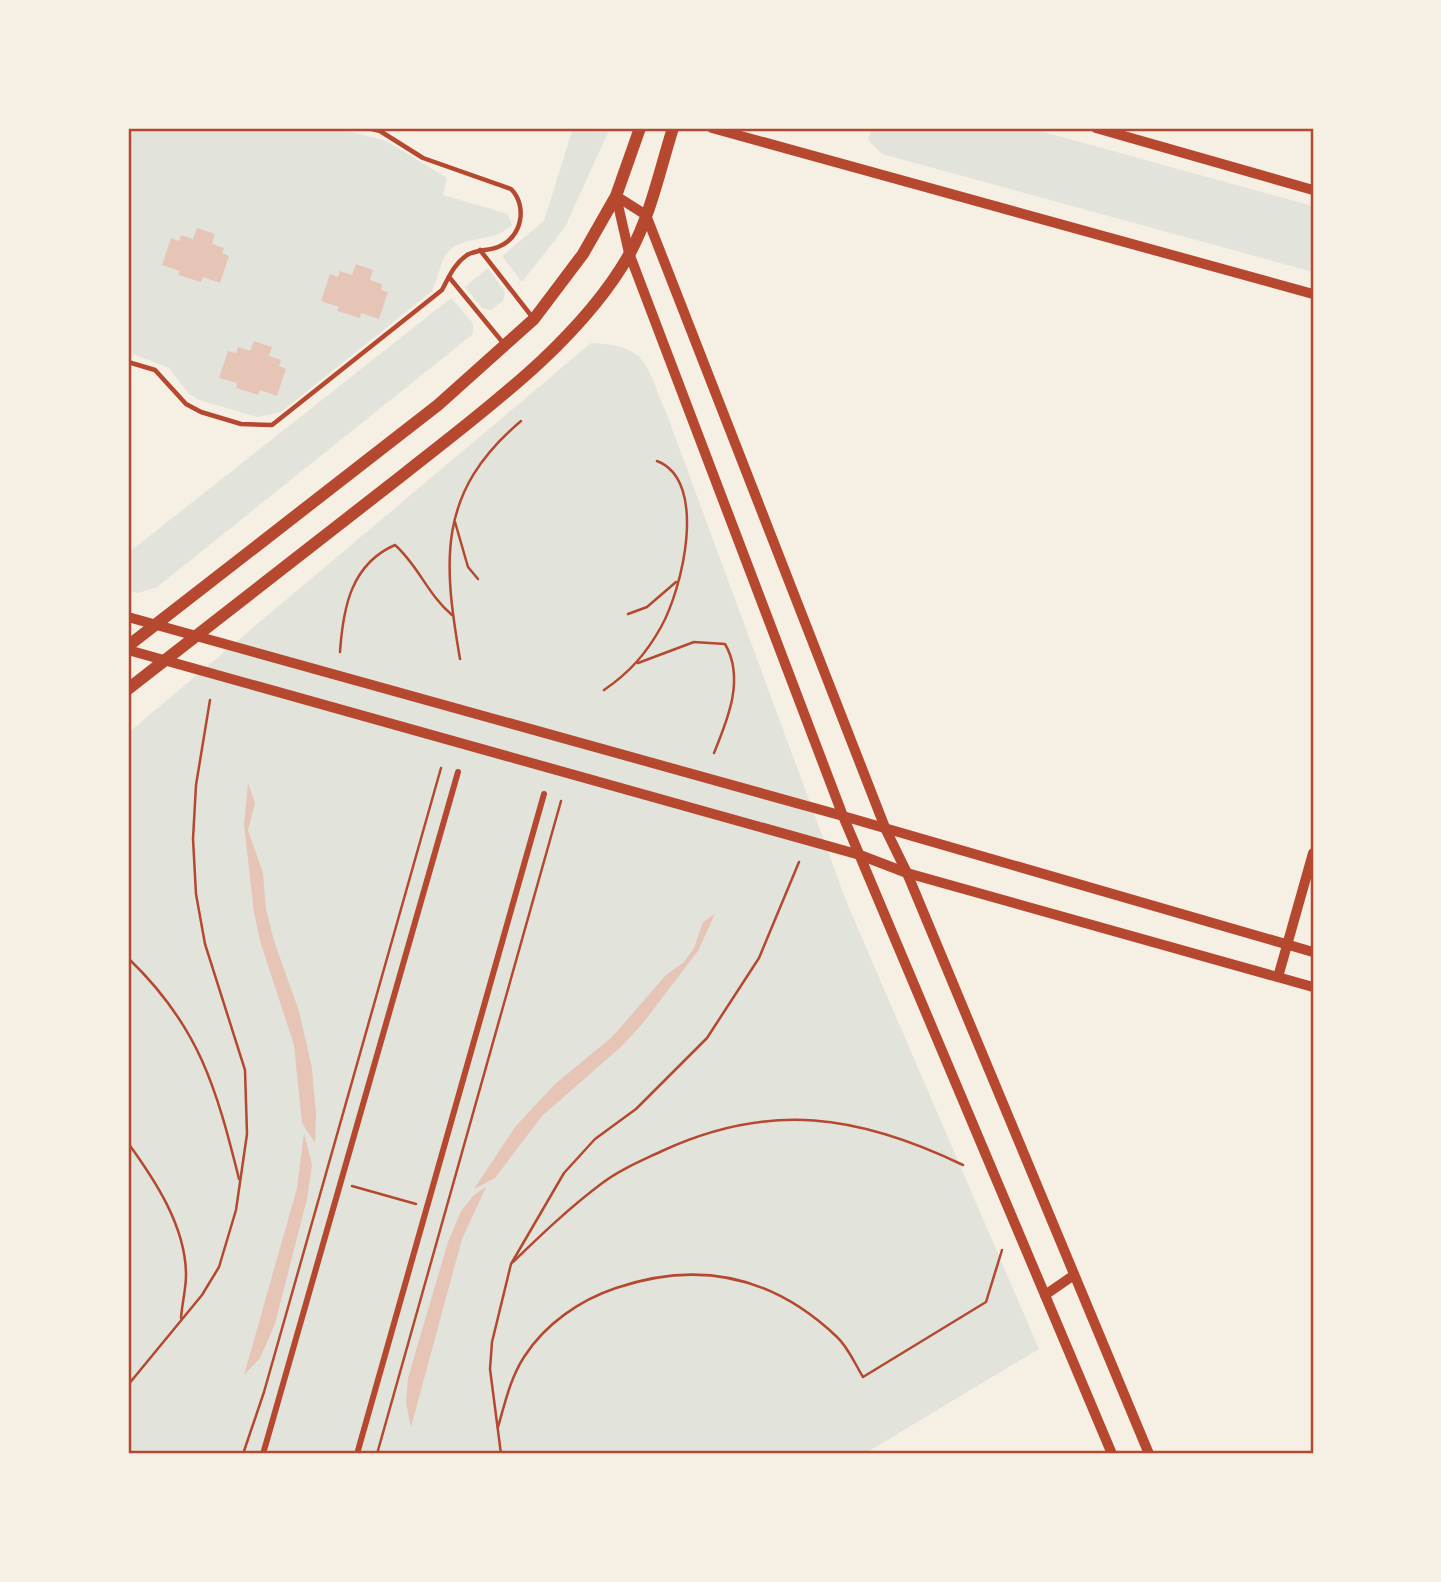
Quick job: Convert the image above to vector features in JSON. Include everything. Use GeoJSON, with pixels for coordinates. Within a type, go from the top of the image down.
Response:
{"type":"FeatureCollection","features":[{"type":"Feature","properties":{"kind":"main road"},"geometry":{"type":"LineString","coordinates":[[128,648],[155,624],[438,405],[534,319],[583,254],[616,196],[640,128]]}},
{"type":"Feature","properties":{"kind":"main road"},"geometry":{"type":"LineString","coordinates":[[128,689],[448,439],[547,353],[591,308],[629,253],[646,215],[673,128]]}},
{"type":"Feature","properties":{"kind":"main road"},"geometry":{"type":"LineString","coordinates":[[616,196],[646,215],[886,830],[907,873],[1149,1454]]}},
{"type":"Feature","properties":{"kind":"main road"},"geometry":{"type":"LineString","coordinates":[[616,196],[629,253],[843,816],[1112,1454]]}},
{"type":"Feature","properties":{"kind":"main road"},"geometry":{"type":"LineString","coordinates":[[128,617],[843,816],[1313,952]]}},
{"type":"Feature","properties":{"kind":"main road"},"geometry":{"type":"LineString","coordinates":[[128,648],[860,855],[907,873],[1313,987]]}},
{"type":"Feature","properties":{"kind":"main road"},"geometry":{"type":"LineString","coordinates":[[1045,1295],[1074,1276]]}},
{"type":"Feature","properties":{"kind":"street"},"geometry":{"type":"LineString","coordinates":[[712,128],[1313,294]]}},
{"type":"Feature","properties":{"kind":"street"},"geometry":{"type":"LineString","coordinates":[[1096,128],[1313,190]]}},
{"type":"Feature","properties":{"kind":"street"},"geometry":{"type":"LineString","coordinates":[[263,1454],[458,772]]}},
{"type":"Feature","properties":{"kind":"street"},"geometry":{"type":"LineString","coordinates":[[357,1454],[544,794]]}},
{"type":"Feature","properties":{"kind":"street"},"geometry":{"type":"LineString","coordinates":[[1278,977],[1313,853]]}},
{"type":"Feature","properties":{"kind":"lane"},"geometry":{"type":"LineString","coordinates":[[128,362],[155,370],[186,404],[201,412],[242,424],[272,425],[442,290],[454,267],[467,255],[499,247],[515,233],[520,222],[521,198],[512,189],[423,158],[380,131],[368,128]]}},
{"type":"Feature","properties":{"kind":"lane"},"geometry":{"type":"LineString","coordinates":[[481,250],[534,319]]}},
{"type":"Feature","properties":{"kind":"lane"},"geometry":{"type":"LineString","coordinates":[[449,277],[506,346]]}},
{"type":"Feature","properties":{"kind":"path"},"geometry":{"type":"LineString","coordinates":[[460,659],[452,615],[447,553],[465,487],[503,435],[521,421]]}},
{"type":"Feature","properties":{"kind":"path"},"geometry":{"type":"LineString","coordinates":[[638,663],[667,617],[687,540],[682,484],[669,466],[657,461]]}},
{"type":"Feature","properties":{"kind":"path"},"geometry":{"type":"LineString","coordinates":[[455,522],[468,568],[478,579]]}},
{"type":"Feature","properties":{"kind":"path"},"geometry":{"type":"LineString","coordinates":[[340,652],[343,618],[353,585],[362,569],[377,552],[395,545],[408,557],[438,602],[452,615]]}},
{"type":"Feature","properties":{"kind":"path"},"geometry":{"type":"LineString","coordinates":[[628,614],[647,607],[676,582]]}},
{"type":"Feature","properties":{"kind":"path"},"geometry":{"type":"LineString","coordinates":[[604,690],[638,663],[694,642],[725,644],[731,654],[734,688],[729,714],[715,753]]}},
{"type":"Feature","properties":{"kind":"path"},"geometry":{"type":"LineString","coordinates":[[128,1385],[202,1295],[219,1267],[236,1210],[247,1134],[245,1070],[208,956],[196,894],[193,839],[196,785],[210,700]]}},
{"type":"Feature","properties":{"kind":"path"},"geometry":{"type":"LineString","coordinates":[[243,1454],[325,1178],[441,768]]}},
{"type":"Feature","properties":{"kind":"path"},"geometry":{"type":"LineString","coordinates":[[377,1454],[561,801]]}},
{"type":"Feature","properties":{"kind":"path"},"geometry":{"type":"LineString","coordinates":[[501,1454],[490,1369],[492,1342],[511,1264],[564,1173],[595,1139],[636,1109],[680,1068],[714,1028],[760,958],[799,862]]}},
{"type":"Feature","properties":{"kind":"path"},"geometry":{"type":"LineString","coordinates":[[128,958],[170,1004],[212,1078],[239,1183]]}},
{"type":"Feature","properties":{"kind":"path"},"geometry":{"type":"LineString","coordinates":[[511,1264],[556,1220],[603,1182],[679,1143],[722,1128],[752,1122],[806,1119],[850,1124],[890,1133],[963,1165]]}},
{"type":"Feature","properties":{"kind":"path"},"geometry":{"type":"LineString","coordinates":[[128,1143],[167,1205],[181,1241],[186,1274],[181,1320]]}},
{"type":"Feature","properties":{"kind":"path"},"geometry":{"type":"LineString","coordinates":[[325,1178],[445,1212]]}},
{"type":"Feature","properties":{"kind":"path"},"geometry":{"type":"LineString","coordinates":[[497,1430],[511,1381],[525,1356],[546,1331],[573,1308],[600,1294],[648,1278],[693,1272],[757,1285],[785,1297],[840,1339],[863,1377],[986,1302],[1002,1250]]}},
{"type":"Feature","properties":{"kind":"shaded area"},"geometry":{"type":"Polygon","coordinates":[[[128,128],[341,129],[386,141],[447,178],[443,195],[508,214],[512,225],[496,235],[464,242],[450,250],[432,291],[281,412],[257,417],[199,400],[188,393],[169,368],[128,352],[128,128]]]}},
{"type":"Feature","properties":{"kind":"shaded area"},"geometry":{"type":"Polygon","coordinates":[[[573,128],[610,128],[565,227],[522,282],[502,256],[544,221],[573,128]]]}},
{"type":"Feature","properties":{"kind":"shaded area"},"geometry":{"type":"Polygon","coordinates":[[[872,128],[1029,128],[1313,206],[1313,272],[882,154],[868,140],[872,128]]]}},
{"type":"Feature","properties":{"kind":"shaded area"},"geometry":{"type":"Polygon","coordinates":[[[488,268],[505,292],[503,301],[491,310],[482,308],[465,287],[488,268]]]}},
{"type":"Feature","properties":{"kind":"shaded area"},"geometry":{"type":"Polygon","coordinates":[[[451,298],[473,323],[473,334],[157,587],[138,593],[128,591],[128,553],[451,298]]]}},
{"type":"Feature","properties":{"kind":"shaded area"},"geometry":{"type":"Polygon","coordinates":[[[591,343],[624,348],[635,353],[654,381],[847,903],[1039,1349],[864,1454],[128,1454],[128,733],[591,343]]]}},
{"type":"Feature","properties":{"kind":"building"},"geometry":{"type":"Polygon","coordinates":[[[197,228],[215,234],[212,244],[224,248],[222,253],[229,256],[220,283],[203,277],[201,282],[178,275],[180,271],[162,265],[171,238],[179,241],[181,235],[193,239],[197,228]]]}},
{"type":"Feature","properties":{"kind":"building"},"geometry":{"type":"Polygon","coordinates":[[[356,264],[373,270],[370,280],[382,284],[381,290],[388,292],[379,319],[361,313],[360,318],[337,311],[339,307],[321,301],[330,274],[338,277],[340,271],[352,275],[356,264]]]}},
{"type":"Feature","properties":{"kind":"building"},"geometry":{"type":"Polygon","coordinates":[[[254,341],[272,347],[269,356],[281,360],[279,366],[286,369],[277,396],[260,390],[258,395],[236,388],[237,383],[219,378],[228,351],[236,353],[238,347],[250,351],[254,341]]]}},
{"type":"Feature","properties":{"kind":"building"},"geometry":{"type":"Polygon","coordinates":[[[248,783],[255,803],[248,830],[263,873],[266,909],[274,941],[299,1011],[312,1068],[316,1114],[315,1143],[302,1123],[294,1045],[261,944],[254,913],[244,824],[248,783]]]}},
{"type":"Feature","properties":{"kind":"building"},"geometry":{"type":"Polygon","coordinates":[[[715,914],[698,951],[643,1023],[622,1046],[542,1116],[495,1178],[474,1189],[515,1127],[555,1084],[612,1037],[666,975],[684,962],[694,948],[703,922],[715,914]]]}},
{"type":"Feature","properties":{"kind":"building"},"geometry":{"type":"Polygon","coordinates":[[[304,1133],[312,1165],[307,1199],[275,1324],[260,1358],[244,1375],[297,1188],[304,1133]]]}},
{"type":"Feature","properties":{"kind":"building"},"geometry":{"type":"Polygon","coordinates":[[[486,1187],[462,1239],[411,1427],[406,1403],[408,1378],[448,1242],[461,1211],[474,1195],[486,1187]]]}}]}
